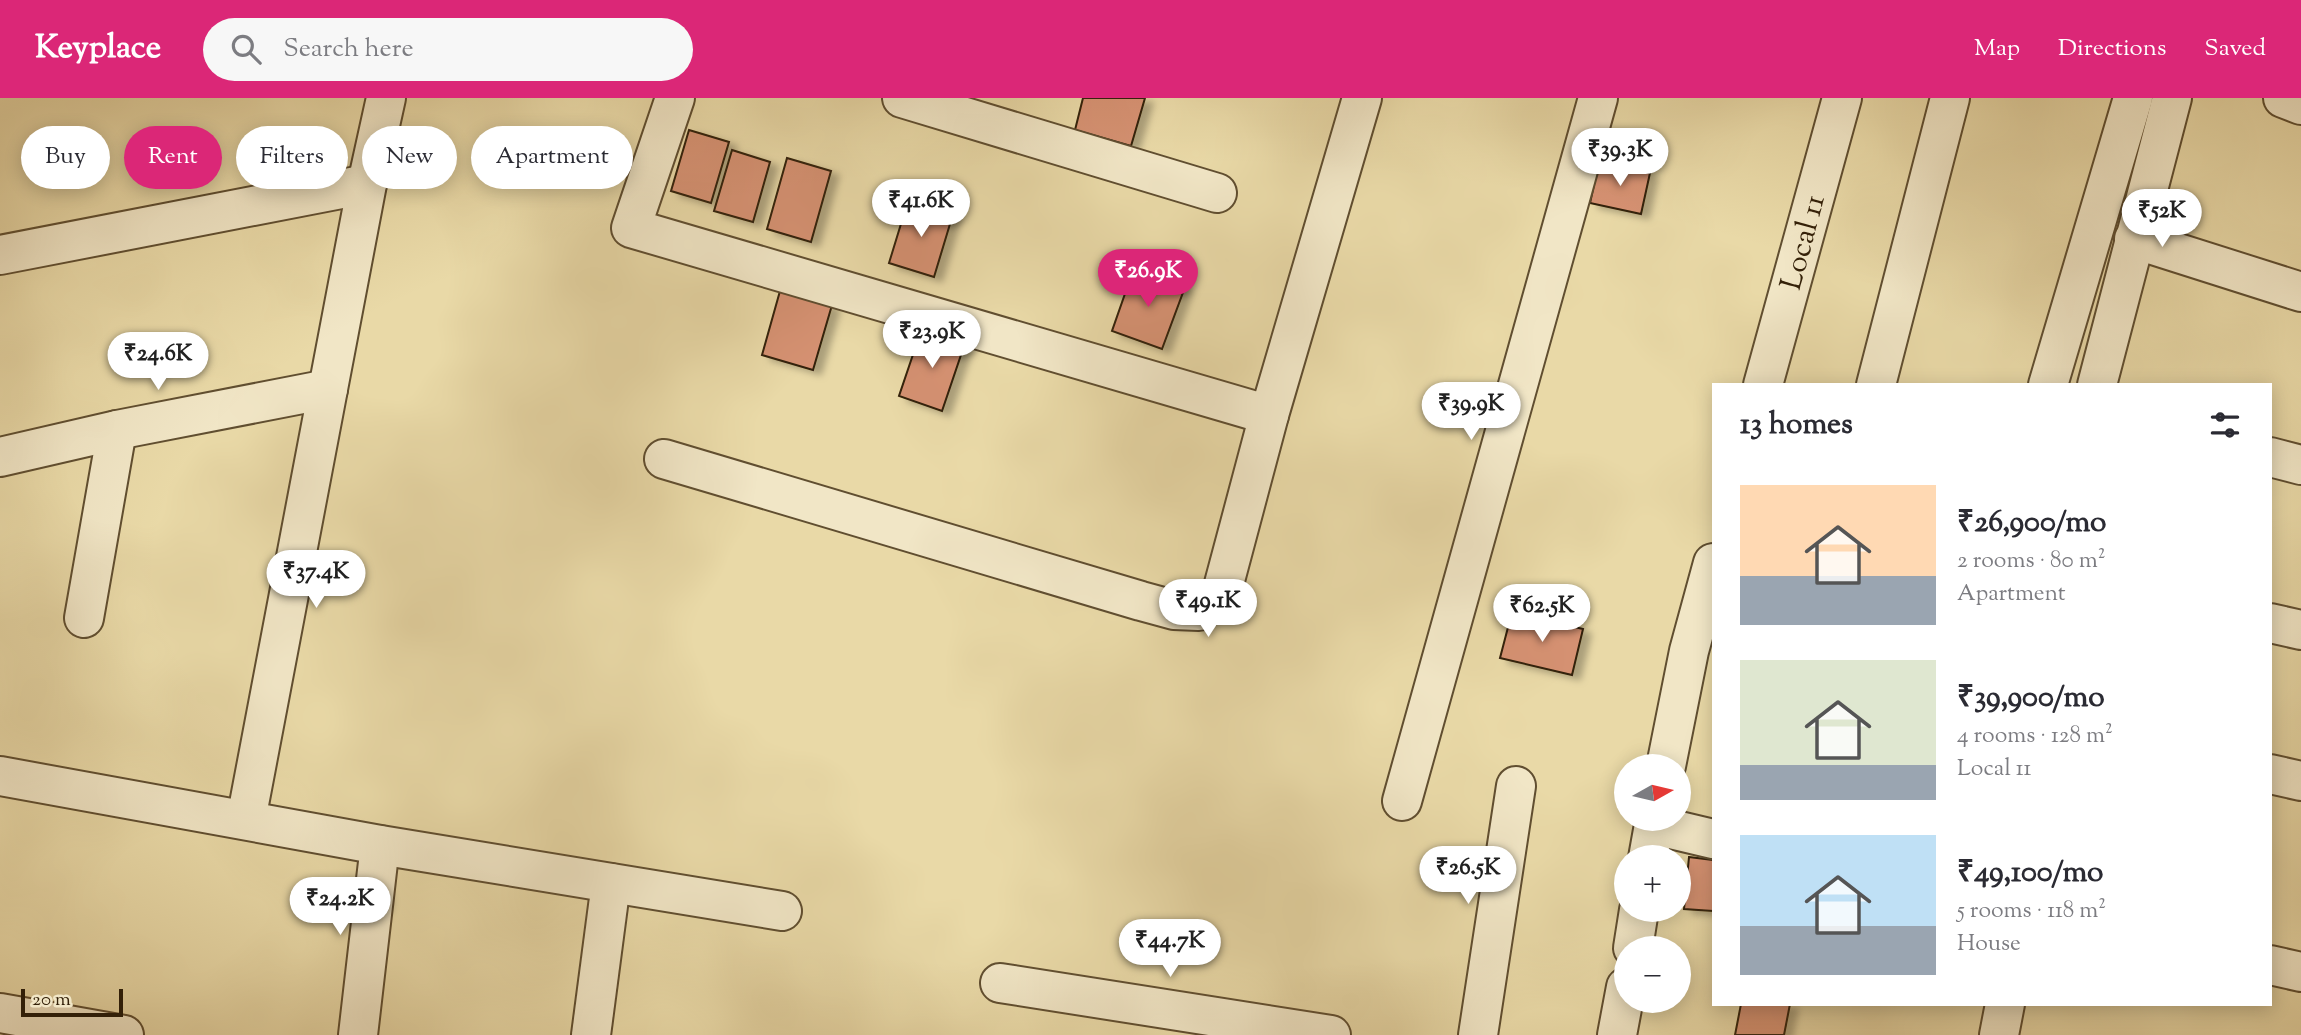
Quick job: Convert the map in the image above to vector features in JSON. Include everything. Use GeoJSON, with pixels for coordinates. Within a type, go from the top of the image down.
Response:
{"type":"FeatureCollection","features":[{"type":"Feature","properties":{"kind":"street"},"geometry":{"type":"LineString","coordinates":[[380,126],[386,98]]}},
{"type":"Feature","properties":{"kind":"street"},"geometry":{"type":"LineString","coordinates":[[675,98],[631,228],[1269,415]]}},
{"type":"Feature","properties":{"kind":"street"},"geometry":{"type":"LineString","coordinates":[[902,98],[1217,193]]}},
{"type":"Feature","properties":{"kind":"street"},"geometry":{"type":"LineString","coordinates":[[664,459],[1141,601],[1174,610],[1199,611],[1220,599],[1269,415],[1362,98]]}},
{"type":"Feature","properties":{"kind":"street"},"geometry":{"type":"LineString","coordinates":[[1402,802],[1598,98]]}},
{"type":"Feature","properties":{"kind":"street","name":"Local 11"},"geometry":{"type":"LineString","coordinates":[[1764,383],[1842,98]]}},
{"type":"Feature","properties":{"kind":"street"},"geometry":{"type":"LineString","coordinates":[[1877,383],[1950,98]]}},
{"type":"Feature","properties":{"kind":"street"},"geometry":{"type":"LineString","coordinates":[[2049,383],[2133,98]]}},
{"type":"Feature","properties":{"kind":"street"},"geometry":{"type":"LineString","coordinates":[[2098,383],[2172,98]]}},
{"type":"Feature","properties":{"kind":"street"},"geometry":{"type":"LineString","coordinates":[[2283,98],[2301,105]]}},
{"type":"Feature","properties":{"kind":"street"},"geometry":{"type":"LineString","coordinates":[[0,255],[362,185]]}},
{"type":"Feature","properties":{"kind":"street"},"geometry":{"type":"LineString","coordinates":[[246,820],[366,189]]}},
{"type":"Feature","properties":{"kind":"street"},"geometry":{"type":"LineString","coordinates":[[2134,239],[2301,292]]}},
{"type":"Feature","properties":{"kind":"street"},"geometry":{"type":"LineString","coordinates":[[0,457],[117,430],[328,389]]}},
{"type":"Feature","properties":{"kind":"street"},"geometry":{"type":"LineString","coordinates":[[84,618],[117,430]]}},
{"type":"Feature","properties":{"kind":"street"},"geometry":{"type":"LineString","coordinates":[[2272,458],[2301,465]]}},
{"type":"Feature","properties":{"kind":"street"},"geometry":{"type":"LineString","coordinates":[[1668,754],[1689,651],[1712,567]]}},
{"type":"Feature","properties":{"kind":"street"},"geometry":{"type":"LineString","coordinates":[[2272,623],[2301,630]]}},
{"type":"Feature","properties":{"kind":"street"},"geometry":{"type":"LineString","coordinates":[[2272,774],[2301,781]]}},
{"type":"Feature","properties":{"kind":"street"},"geometry":{"type":"LineString","coordinates":[[0,776],[380,845],[782,911]]}},
{"type":"Feature","properties":{"kind":"street"},"geometry":{"type":"LineString","coordinates":[[1478,1035],[1517,786]]}},
{"type":"Feature","properties":{"kind":"street"},"geometry":{"type":"LineString","coordinates":[[1653,834],[1712,839]]}},
{"type":"Feature","properties":{"kind":"street"},"geometry":{"type":"LineString","coordinates":[[358,1035],[380,845]]}},
{"type":"Feature","properties":{"kind":"street"},"geometry":{"type":"LineString","coordinates":[[590,1035],[611,883]]}},
{"type":"Feature","properties":{"kind":"street"},"geometry":{"type":"LineString","coordinates":[[2272,965],[2301,972]]}},
{"type":"Feature","properties":{"kind":"street"},"geometry":{"type":"LineString","coordinates":[[1000,982],[1331,1035]]}},
{"type":"Feature","properties":{"kind":"street"},"geometry":{"type":"LineString","coordinates":[[2000,1035],[2005,1006]]}},
{"type":"Feature","properties":{"kind":"street"},"geometry":{"type":"LineString","coordinates":[[0,1013],[124,1035]]}},
{"type":"Feature","properties":{"kind":"street"},"geometry":{"type":"LineString","coordinates":[[1617,1035],[1621,1013]]}},
{"type":"Feature","properties":{"kind":"building"},"geometry":{"type":"Polygon","coordinates":[[[1083,98],[1145,98],[1131,146],[1075,130],[1083,98]]]}},
{"type":"Feature","properties":{"kind":"building"},"geometry":{"type":"Polygon","coordinates":[[[689,130],[729,142],[711,203],[671,191],[689,130]]]}},
{"type":"Feature","properties":{"kind":"building"},"geometry":{"type":"Polygon","coordinates":[[[732,150],[770,162],[753,222],[714,211],[732,150]]]}},
{"type":"Feature","properties":{"kind":"building"},"geometry":{"type":"Polygon","coordinates":[[[787,158],[831,171],[811,242],[767,229],[787,158]]]}},
{"type":"Feature","properties":{"kind":"building"},"geometry":{"type":"Polygon","coordinates":[[[1599,162],[1650,173],[1641,214],[1590,203],[1599,162]]]}},
{"type":"Feature","properties":{"kind":"building"},"geometry":{"type":"Polygon","coordinates":[[[908,201],[953,214],[934,277],[889,263],[908,201]]]}},
{"type":"Feature","properties":{"kind":"building"},"geometry":{"type":"Polygon","coordinates":[[[1134,268],[1185,287],[1162,349],[1112,331],[1134,268]]]}},
{"type":"Feature","properties":{"kind":"building"},"geometry":{"type":"Polygon","coordinates":[[[780,291],[832,305],[813,370],[762,355],[780,291]]]}},
{"type":"Feature","properties":{"kind":"building"},"geometry":{"type":"Polygon","coordinates":[[[922,328],[965,343],[942,411],[899,396],[922,328]]]}},
{"type":"Feature","properties":{"kind":"building"},"geometry":{"type":"Polygon","coordinates":[[[1512,612],[1583,629],[1572,675],[1500,658],[1512,612]]]}},
{"type":"Feature","properties":{"kind":"building"},"geometry":{"type":"Polygon","coordinates":[[[1691,857],[1712,860],[1712,911],[1691,909],[1691,857]]]}},
{"type":"Feature","properties":{"kind":"building"},"geometry":{"type":"Polygon","coordinates":[[[1741,1006],[1790,1006],[1784,1035],[1735,1035],[1741,1006]]]}}]}
